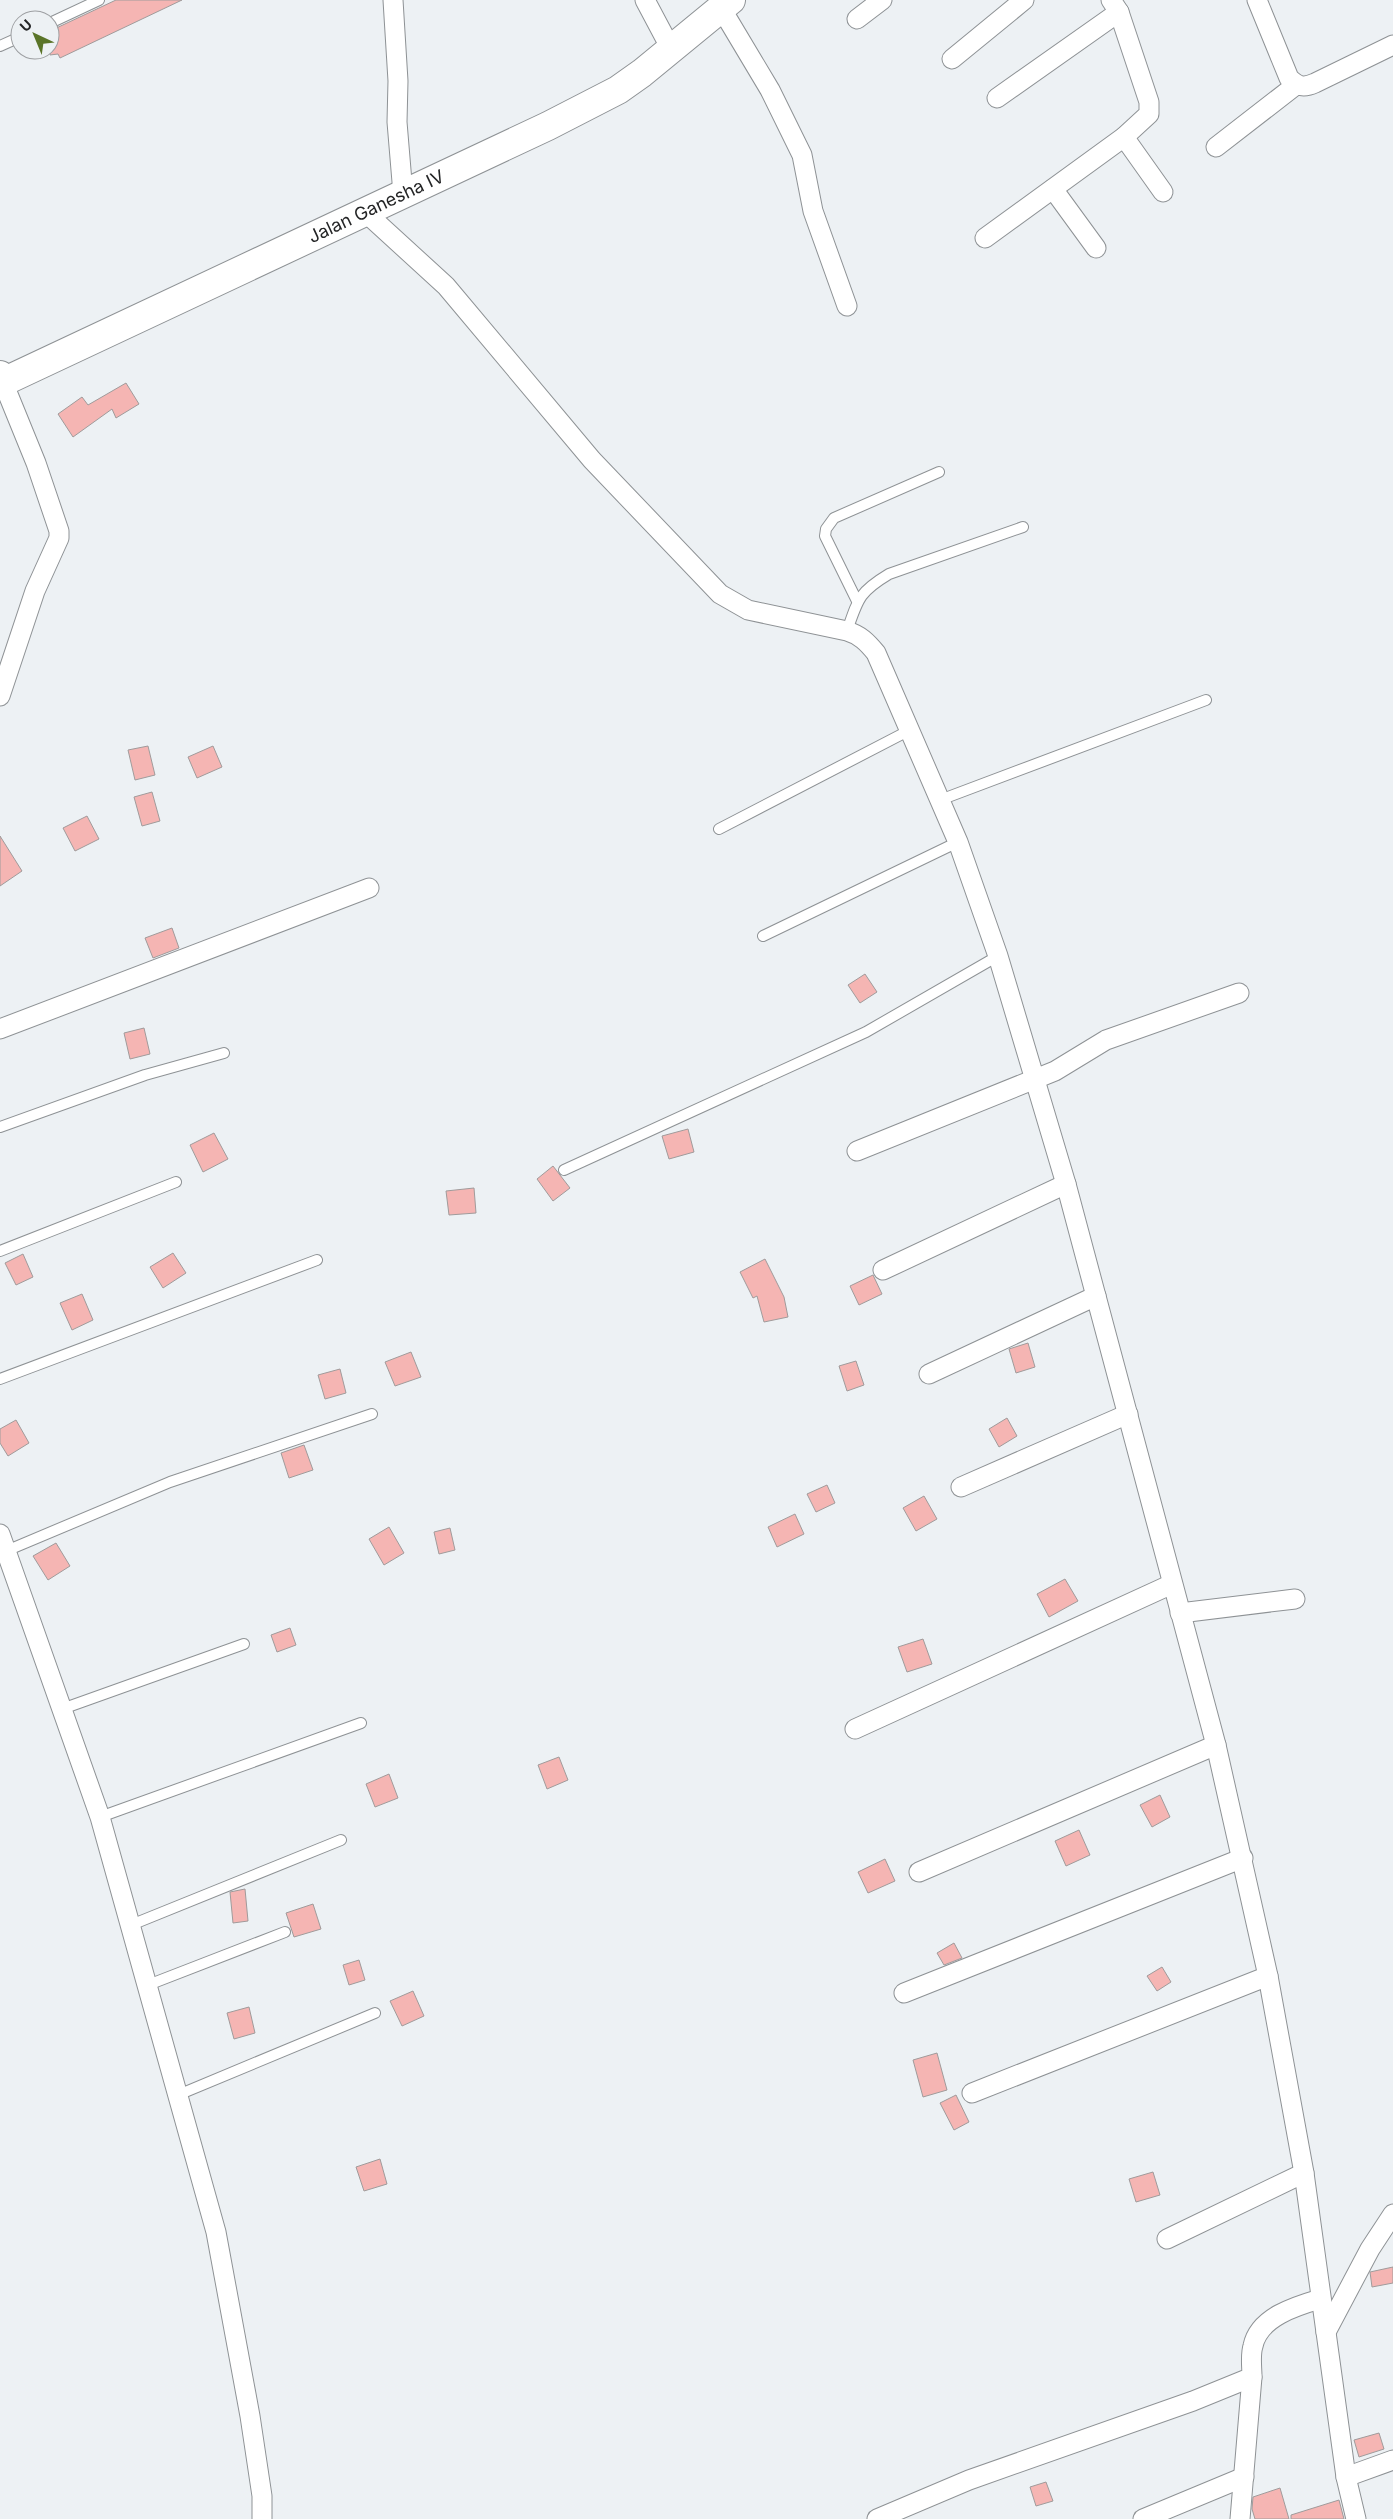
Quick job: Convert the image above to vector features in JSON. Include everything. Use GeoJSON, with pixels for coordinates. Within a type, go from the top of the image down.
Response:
{"type":"FeatureCollection","features":[{"type":"Feature","properties":{"kind":"street"},"geometry":{"type":"LineString","coordinates":[[393,0],[398,81],[397,122],[403,194]]}},
{"type":"Feature","properties":{"kind":"street"},"geometry":{"type":"LineString","coordinates":[[645,0],[671,49]]}},
{"type":"Feature","properties":{"kind":"street"},"geometry":{"type":"LineString","coordinates":[[857,19],[882,0]]}},
{"type":"Feature","properties":{"kind":"street"},"geometry":{"type":"LineString","coordinates":[[952,59],[1024,0]]}},
{"type":"Feature","properties":{"kind":"street"},"geometry":{"type":"LineString","coordinates":[[1257,0],[1289,78],[1296,85],[1305,87],[1315,83],[1393,44]]}},
{"type":"Feature","properties":{"kind":"street"},"geometry":{"type":"LineString","coordinates":[[726,4],[802,156],[813,211],[847,306]]}},
{"type":"Feature","properties":{"kind":"street","name":"Jalan Ganesha IV"},"geometry":{"type":"LineString","coordinates":[[1,380],[548,126],[618,90],[642,73],[726,4]]}},
{"type":"Feature","properties":{"kind":"street"},"geometry":{"type":"LineString","coordinates":[[985,238],[1124,137],[1145,120],[1150,108],[1115,6],[997,98]]}},
{"type":"Feature","properties":{"kind":"street"},"geometry":{"type":"LineString","coordinates":[[1216,147],[1296,85]]}},
{"type":"Feature","properties":{"kind":"street"},"geometry":{"type":"LineString","coordinates":[[1124,137],[1163,192]]}},
{"type":"Feature","properties":{"kind":"street"},"geometry":{"type":"LineString","coordinates":[[1053,189],[1096,248]]}},
{"type":"Feature","properties":{"kind":"street"},"geometry":{"type":"LineString","coordinates":[[364,211],[446,286],[592,460],[720,594],[748,610],[858,634],[876,653],[910,730],[958,842],[998,956],[1033,1080],[1066,1184],[1216,1745],[1243,1858],[1268,1976],[1304,2173],[1346,2477],[1356,2519]]}},
{"type":"Feature","properties":{"kind":"street"},"geometry":{"type":"LineString","coordinates":[[0,696],[35,591],[59,538],[59,531],[39,470],[1,380]]}},
{"type":"Feature","properties":{"kind":"street"},"geometry":{"type":"LineString","coordinates":[[0,1030],[369,888]]}},
{"type":"Feature","properties":{"kind":"street"},"geometry":{"type":"LineString","coordinates":[[857,1151],[1033,1080],[1064,1066],[1088,1049],[1106,1040],[1239,993]]}},
{"type":"Feature","properties":{"kind":"street"},"geometry":{"type":"LineString","coordinates":[[883,1270],[1066,1184]]}},
{"type":"Feature","properties":{"kind":"street"},"geometry":{"type":"LineString","coordinates":[[929,1374],[1096,1296]]}},
{"type":"Feature","properties":{"kind":"street"},"geometry":{"type":"LineString","coordinates":[[961,1487],[1128,1414]]}},
{"type":"Feature","properties":{"kind":"street"},"geometry":{"type":"LineString","coordinates":[[3,1542],[100,1817],[216,2232],[250,2416],[261,2488],[262,2519]]}},
{"type":"Feature","properties":{"kind":"street"},"geometry":{"type":"LineString","coordinates":[[855,1729],[1172,1584]]}},
{"type":"Feature","properties":{"kind":"street"},"geometry":{"type":"LineString","coordinates":[[1180,1613],[1295,1599]]}},
{"type":"Feature","properties":{"kind":"street"},"geometry":{"type":"LineString","coordinates":[[919,1872],[1216,1745]]}},
{"type":"Feature","properties":{"kind":"street"},"geometry":{"type":"LineString","coordinates":[[904,1993],[1243,1858]]}},
{"type":"Feature","properties":{"kind":"street"},"geometry":{"type":"LineString","coordinates":[[972,2092],[1268,1976]]}},
{"type":"Feature","properties":{"kind":"street"},"geometry":{"type":"LineString","coordinates":[[1167,2239],[1304,2173]]}},
{"type":"Feature","properties":{"kind":"street"},"geometry":{"type":"LineString","coordinates":[[1326,2332],[1370,2249],[1393,2214]]}},
{"type":"Feature","properties":{"kind":"street"},"geometry":{"type":"LineString","coordinates":[[1240,2519],[1253,2345],[1264,2325],[1289,2308],[1320,2298]]}},
{"type":"Feature","properties":{"kind":"street"},"geometry":{"type":"LineString","coordinates":[[877,2519],[969,2480],[1193,2401],[1252,2377]]}},
{"type":"Feature","properties":{"kind":"street"},"geometry":{"type":"LineString","coordinates":[[1346,2477],[1393,2460]]}},
{"type":"Feature","properties":{"kind":"street"},"geometry":{"type":"LineString","coordinates":[[1143,2519],[1244,2477]]}},
{"type":"Feature","properties":{"kind":"lane"},"geometry":{"type":"LineString","coordinates":[[60,18],[99,0]]}},
{"type":"Feature","properties":{"kind":"lane"},"geometry":{"type":"LineString","coordinates":[[857,601],[825,536],[828,523],[834,518],[939,472]]}},
{"type":"Feature","properties":{"kind":"lane"},"geometry":{"type":"LineString","coordinates":[[847,631],[857,601],[865,590],[889,574],[1023,527]]}},
{"type":"Feature","properties":{"kind":"lane"},"geometry":{"type":"LineString","coordinates":[[940,800],[1206,700]]}},
{"type":"Feature","properties":{"kind":"lane"},"geometry":{"type":"LineString","coordinates":[[719,830],[910,730]]}},
{"type":"Feature","properties":{"kind":"lane"},"geometry":{"type":"LineString","coordinates":[[763,936],[958,842]]}},
{"type":"Feature","properties":{"kind":"lane"},"geometry":{"type":"LineString","coordinates":[[564,1170],[866,1032],[998,956]]}},
{"type":"Feature","properties":{"kind":"lane"},"geometry":{"type":"LineString","coordinates":[[0,1127],[145,1075],[224,1053]]}},
{"type":"Feature","properties":{"kind":"lane"},"geometry":{"type":"LineString","coordinates":[[0,1252],[176,1182]]}},
{"type":"Feature","properties":{"kind":"lane"},"geometry":{"type":"LineString","coordinates":[[0,1379],[317,1260]]}},
{"type":"Feature","properties":{"kind":"lane"},"geometry":{"type":"LineString","coordinates":[[3,1542],[170,1482],[372,1414]]}},
{"type":"Feature","properties":{"kind":"lane"},"geometry":{"type":"LineString","coordinates":[[62,1710],[244,1644]]}},
{"type":"Feature","properties":{"kind":"lane"},"geometry":{"type":"LineString","coordinates":[[100,1817],[361,1723]]}},
{"type":"Feature","properties":{"kind":"lane"},"geometry":{"type":"LineString","coordinates":[[131,1925],[341,1840]]}},
{"type":"Feature","properties":{"kind":"lane"},"geometry":{"type":"LineString","coordinates":[[148,1985],[285,1932]]}},
{"type":"Feature","properties":{"kind":"lane"},"geometry":{"type":"LineString","coordinates":[[178,2095],[375,2013]]}},
{"type":"Feature","properties":{"kind":"building"},"geometry":{"type":"Polygon","coordinates":[[[116,0],[182,0],[60,58],[60,26],[116,0]]]}},
{"type":"Feature","properties":{"kind":"building"},"geometry":{"type":"Polygon","coordinates":[[[126,383],[139,404],[116,418],[112,409],[73,437],[58,414],[82,397],[88,405],[126,383]]]}},
{"type":"Feature","properties":{"kind":"building"},"geometry":{"type":"Polygon","coordinates":[[[148,746],[155,775],[135,780],[128,750],[148,746]]]}},
{"type":"Feature","properties":{"kind":"building"},"geometry":{"type":"Polygon","coordinates":[[[213,746],[222,767],[197,778],[188,757],[213,746]]]}},
{"type":"Feature","properties":{"kind":"building"},"geometry":{"type":"Polygon","coordinates":[[[152,792],[160,821],[142,826],[134,797],[152,792]]]}},
{"type":"Feature","properties":{"kind":"building"},"geometry":{"type":"Polygon","coordinates":[[[87,816],[99,839],[75,851],[63,828],[87,816]]]}},
{"type":"Feature","properties":{"kind":"building"},"geometry":{"type":"Polygon","coordinates":[[[0,836],[22,871],[0,886],[0,836]]]}},
{"type":"Feature","properties":{"kind":"building"},"geometry":{"type":"Polygon","coordinates":[[[172,928],[179,948],[153,958],[145,938],[172,928]]]}},
{"type":"Feature","properties":{"kind":"building"},"geometry":{"type":"Polygon","coordinates":[[[865,974],[877,992],[860,1003],[848,985],[865,974]]]}},
{"type":"Feature","properties":{"kind":"building"},"geometry":{"type":"Polygon","coordinates":[[[144,1028],[150,1054],[130,1059],[124,1033],[144,1028]]]}},
{"type":"Feature","properties":{"kind":"building"},"geometry":{"type":"Polygon","coordinates":[[[688,1129],[694,1152],[669,1159],[662,1136],[688,1129]]]}},
{"type":"Feature","properties":{"kind":"building"},"geometry":{"type":"Polygon","coordinates":[[[214,1133],[228,1159],[203,1172],[190,1145],[214,1133]]]}},
{"type":"Feature","properties":{"kind":"building"},"geometry":{"type":"Polygon","coordinates":[[[553,1166],[570,1188],[553,1201],[537,1179],[553,1166]]]}},
{"type":"Feature","properties":{"kind":"building"},"geometry":{"type":"Polygon","coordinates":[[[474,1188],[476,1213],[449,1215],[446,1191],[474,1188]]]}},
{"type":"Feature","properties":{"kind":"building"},"geometry":{"type":"Polygon","coordinates":[[[173,1253],[186,1273],[163,1288],[150,1267],[173,1253]]]}},
{"type":"Feature","properties":{"kind":"building"},"geometry":{"type":"Polygon","coordinates":[[[23,1254],[33,1277],[16,1285],[5,1263],[23,1254]]]}},
{"type":"Feature","properties":{"kind":"building"},"geometry":{"type":"Polygon","coordinates":[[[765,1259],[784,1297],[788,1317],[764,1322],[757,1296],[753,1298],[740,1272],[765,1259]]]}},
{"type":"Feature","properties":{"kind":"building"},"geometry":{"type":"Polygon","coordinates":[[[873,1275],[882,1294],[859,1305],[850,1286],[873,1275]]]}},
{"type":"Feature","properties":{"kind":"building"},"geometry":{"type":"Polygon","coordinates":[[[82,1294],[93,1320],[72,1330],[60,1303],[82,1294]]]}},
{"type":"Feature","properties":{"kind":"building"},"geometry":{"type":"Polygon","coordinates":[[[1028,1343],[1035,1367],[1016,1373],[1009,1349],[1028,1343]]]}},
{"type":"Feature","properties":{"kind":"building"},"geometry":{"type":"Polygon","coordinates":[[[411,1352],[421,1377],[395,1386],[385,1362],[411,1352]]]}},
{"type":"Feature","properties":{"kind":"building"},"geometry":{"type":"Polygon","coordinates":[[[856,1361],[864,1385],[847,1391],[839,1366],[856,1361]]]}},
{"type":"Feature","properties":{"kind":"building"},"geometry":{"type":"Polygon","coordinates":[[[340,1369],[346,1393],[325,1399],[318,1375],[340,1369]]]}},
{"type":"Feature","properties":{"kind":"building"},"geometry":{"type":"Polygon","coordinates":[[[1007,1418],[1017,1436],[999,1447],[989,1429],[1007,1418]]]}},
{"type":"Feature","properties":{"kind":"building"},"geometry":{"type":"Polygon","coordinates":[[[16,1420],[29,1443],[8,1456],[0,1443],[0,1429],[16,1420]]]}},
{"type":"Feature","properties":{"kind":"building"},"geometry":{"type":"Polygon","coordinates":[[[304,1445],[313,1470],[289,1478],[281,1453],[304,1445]]]}},
{"type":"Feature","properties":{"kind":"building"},"geometry":{"type":"Polygon","coordinates":[[[827,1485],[835,1503],[816,1512],[807,1494],[827,1485]]]}},
{"type":"Feature","properties":{"kind":"building"},"geometry":{"type":"Polygon","coordinates":[[[924,1496],[937,1519],[916,1531],[903,1508],[924,1496]]]}},
{"type":"Feature","properties":{"kind":"building"},"geometry":{"type":"Polygon","coordinates":[[[795,1514],[804,1534],[777,1547],[768,1527],[795,1514]]]}},
{"type":"Feature","properties":{"kind":"building"},"geometry":{"type":"Polygon","coordinates":[[[389,1527],[404,1553],[384,1565],[369,1539],[389,1527]]]}},
{"type":"Feature","properties":{"kind":"building"},"geometry":{"type":"Polygon","coordinates":[[[450,1528],[455,1550],[439,1554],[434,1532],[450,1528]]]}},
{"type":"Feature","properties":{"kind":"building"},"geometry":{"type":"Polygon","coordinates":[[[56,1543],[70,1566],[48,1580],[33,1556],[56,1543]]]}},
{"type":"Feature","properties":{"kind":"building"},"geometry":{"type":"Polygon","coordinates":[[[1065,1579],[1078,1601],[1049,1617],[1037,1594],[1065,1579]]]}},
{"type":"Feature","properties":{"kind":"building"},"geometry":{"type":"Polygon","coordinates":[[[290,1628],[296,1645],[277,1652],[271,1635],[290,1628]]]}},
{"type":"Feature","properties":{"kind":"building"},"geometry":{"type":"Polygon","coordinates":[[[923,1639],[932,1664],[907,1672],[898,1647],[923,1639]]]}},
{"type":"Feature","properties":{"kind":"building"},"geometry":{"type":"Polygon","coordinates":[[[559,1757],[568,1780],[547,1789],[538,1765],[559,1757]]]}},
{"type":"Feature","properties":{"kind":"building"},"geometry":{"type":"Polygon","coordinates":[[[389,1774],[398,1798],[375,1807],[366,1784],[389,1774]]]}},
{"type":"Feature","properties":{"kind":"building"},"geometry":{"type":"Polygon","coordinates":[[[1160,1795],[1170,1817],[1152,1827],[1140,1805],[1160,1795]]]}},
{"type":"Feature","properties":{"kind":"building"},"geometry":{"type":"Polygon","coordinates":[[[1079,1830],[1090,1855],[1066,1866],[1055,1841],[1079,1830]]]}},
{"type":"Feature","properties":{"kind":"building"},"geometry":{"type":"Polygon","coordinates":[[[885,1859],[895,1881],[868,1893],[858,1872],[885,1859]]]}},
{"type":"Feature","properties":{"kind":"building"},"geometry":{"type":"Polygon","coordinates":[[[245,1889],[248,1921],[233,1923],[230,1892],[245,1889]]]}},
{"type":"Feature","properties":{"kind":"building"},"geometry":{"type":"Polygon","coordinates":[[[313,1904],[321,1929],[294,1937],[286,1913],[313,1904]]]}},
{"type":"Feature","properties":{"kind":"building"},"geometry":{"type":"Polygon","coordinates":[[[954,1943],[962,1958],[944,1965],[937,1953],[954,1943]]]}},
{"type":"Feature","properties":{"kind":"building"},"geometry":{"type":"Polygon","coordinates":[[[359,1960],[365,1980],[349,1985],[343,1965],[359,1960]]]}},
{"type":"Feature","properties":{"kind":"building"},"geometry":{"type":"Polygon","coordinates":[[[1162,1967],[1171,1982],[1157,1991],[1147,1976],[1162,1967]]]}},
{"type":"Feature","properties":{"kind":"building"},"geometry":{"type":"Polygon","coordinates":[[[413,1991],[424,2016],[402,2026],[390,2001],[413,1991]]]}},
{"type":"Feature","properties":{"kind":"building"},"geometry":{"type":"Polygon","coordinates":[[[249,2007],[255,2033],[234,2039],[227,2013],[249,2007]]]}},
{"type":"Feature","properties":{"kind":"building"},"geometry":{"type":"Polygon","coordinates":[[[937,2053],[947,2090],[923,2097],[913,2060],[937,2053]]]}},
{"type":"Feature","properties":{"kind":"building"},"geometry":{"type":"Polygon","coordinates":[[[956,2095],[969,2122],[954,2130],[940,2103],[956,2095]]]}},
{"type":"Feature","properties":{"kind":"building"},"geometry":{"type":"Polygon","coordinates":[[[380,2159],[387,2184],[364,2191],[356,2167],[380,2159]]]}},
{"type":"Feature","properties":{"kind":"building"},"geometry":{"type":"Polygon","coordinates":[[[1153,2172],[1160,2195],[1136,2202],[1129,2179],[1153,2172]]]}},
{"type":"Feature","properties":{"kind":"building"},"geometry":{"type":"Polygon","coordinates":[[[1393,2267],[1393,2283],[1372,2287],[1370,2272],[1393,2267]]]}},
{"type":"Feature","properties":{"kind":"building"},"geometry":{"type":"Polygon","coordinates":[[[1379,2433],[1384,2449],[1359,2457],[1354,2440],[1379,2433]]]}},
{"type":"Feature","properties":{"kind":"building"},"geometry":{"type":"Polygon","coordinates":[[[1046,2482],[1053,2501],[1036,2506],[1030,2487],[1046,2482]]]}},
{"type":"Feature","properties":{"kind":"building"},"geometry":{"type":"Polygon","coordinates":[[[1280,2488],[1289,2519],[1255,2519],[1252,2509],[1253,2497],[1280,2488]]]}},
{"type":"Feature","properties":{"kind":"building"},"geometry":{"type":"Polygon","coordinates":[[[1339,2500],[1344,2519],[1291,2519],[1291,2515],[1339,2500]]]}}]}
